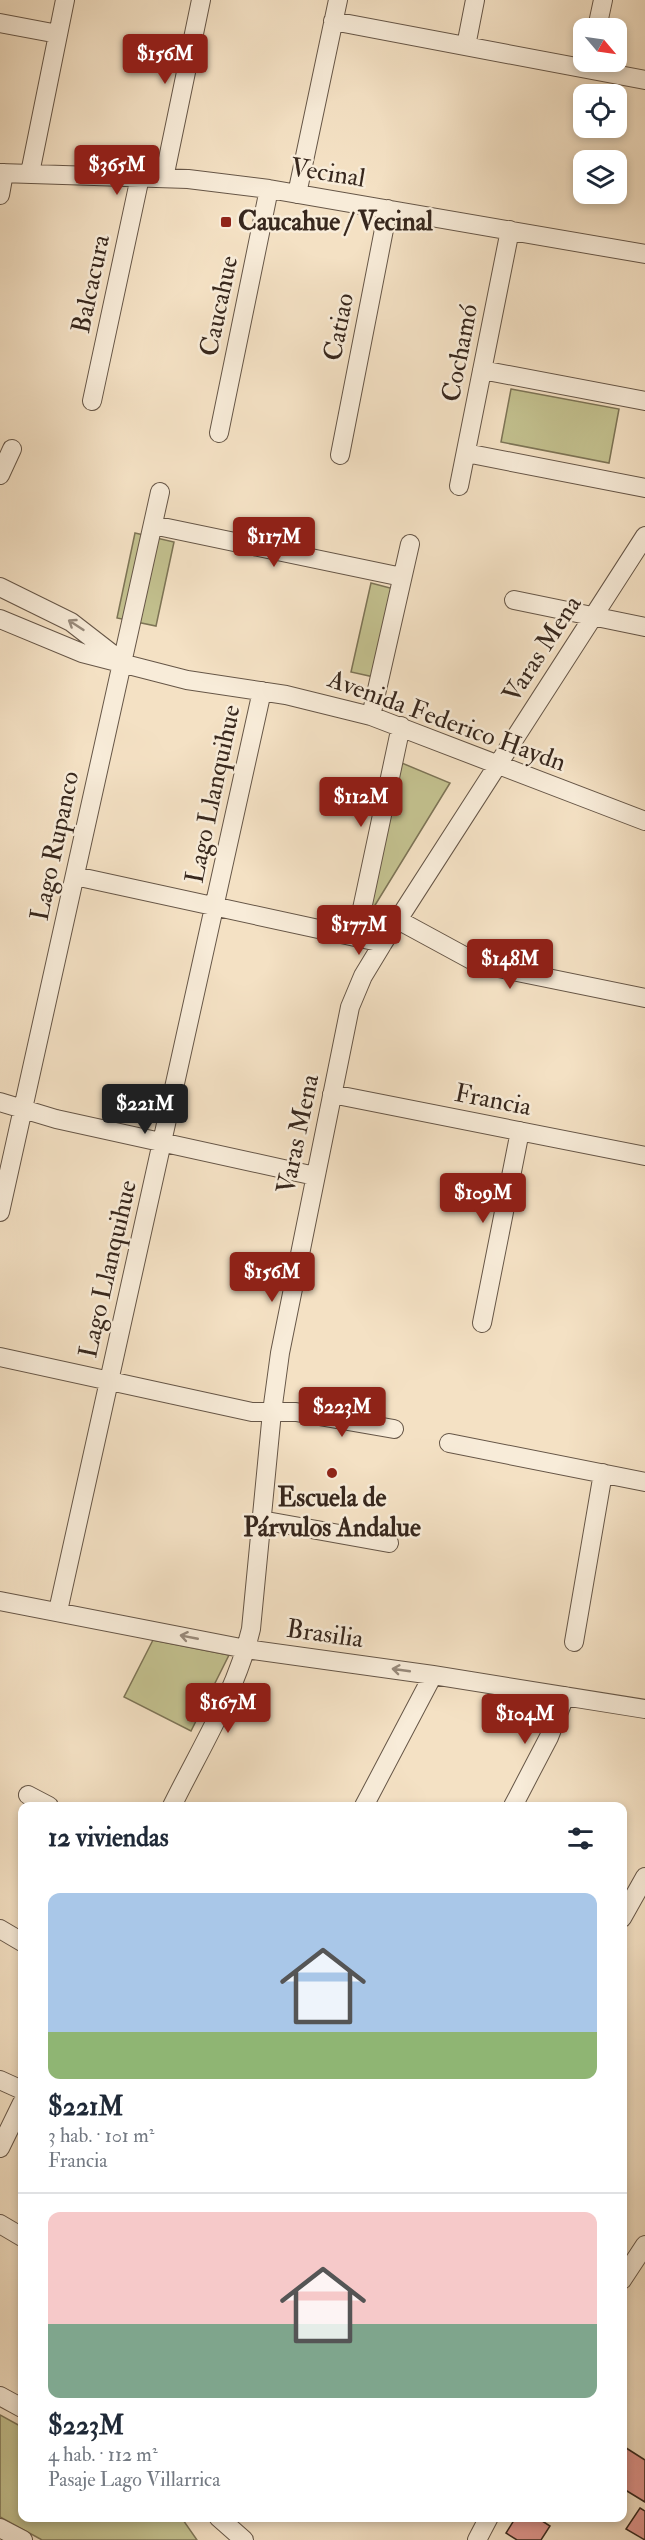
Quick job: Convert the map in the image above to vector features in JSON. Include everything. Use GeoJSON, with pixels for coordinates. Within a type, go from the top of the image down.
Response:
{"type":"FeatureCollection","features":[{"type":"Feature","properties":{"kind":"street"},"geometry":{"type":"LineString","coordinates":[[30,173],[65,0]]}},
{"type":"Feature","properties":{"kind":"street"},"geometry":{"type":"LineString","coordinates":[[164,178],[201,0]]}},
{"type":"Feature","properties":{"kind":"street"},"geometry":{"type":"LineString","coordinates":[[297,194],[338,0]]}},
{"type":"Feature","properties":{"kind":"street"},"geometry":{"type":"LineString","coordinates":[[466,46],[475,0]]}},
{"type":"Feature","properties":{"kind":"street"},"geometry":{"type":"LineString","coordinates":[[599,18],[603,0]]}},
{"type":"Feature","properties":{"kind":"street"},"geometry":{"type":"LineString","coordinates":[[333,21],[466,46],[573,62]]}},
{"type":"Feature","properties":{"kind":"street"},"geometry":{"type":"LineString","coordinates":[[0,23],[58,34]]}},
{"type":"Feature","properties":{"kind":"street"},"geometry":{"type":"LineString","coordinates":[[616,72],[645,80]]}},
{"type":"Feature","properties":{"kind":"street"},"geometry":{"type":"LineString","coordinates":[[0,195],[2,173]]}},
{"type":"Feature","properties":{"kind":"street","name":"Vecinal"},"geometry":{"type":"LineString","coordinates":[[2,173],[164,178],[269,189],[645,254]]}},
{"type":"Feature","properties":{"kind":"street","name":"Balcacura"},"geometry":{"type":"LineString","coordinates":[[92,401],[140,177]]}},
{"type":"Feature","properties":{"kind":"street","name":"Caucahue"},"geometry":{"type":"LineString","coordinates":[[219,433],[269,189]]}},
{"type":"Feature","properties":{"kind":"street","name":"Catiao"},"geometry":{"type":"LineString","coordinates":[[340,454],[388,209]]}},
{"type":"Feature","properties":{"kind":"street","name":"Cochamó"},"geometry":{"type":"LineString","coordinates":[[459,486],[510,230]]}},
{"type":"Feature","properties":{"kind":"street"},"geometry":{"type":"LineString","coordinates":[[482,370],[645,401]]}},
{"type":"Feature","properties":{"kind":"street"},"geometry":{"type":"LineString","coordinates":[[0,475],[12,449]]}},
{"type":"Feature","properties":{"kind":"street"},"geometry":{"type":"LineString","coordinates":[[466,453],[645,488]]}},
{"type":"Feature","properties":{"kind":"street","name":"Lago Rupanco"},"geometry":{"type":"LineString","coordinates":[[0,1212],[160,492]]}},
{"type":"Feature","properties":{"kind":"street"},"geometry":{"type":"LineString","coordinates":[[153,525],[402,577]]}},
{"type":"Feature","properties":{"kind":"street","name":"Varas Mena"},"geometry":{"type":"LineString","coordinates":[[174,1802],[237,1677],[246,1649],[280,1353],[350,1007],[363,976],[383,943],[645,536]]}},
{"type":"Feature","properties":{"kind":"street"},"geometry":{"type":"LineString","coordinates":[[371,716],[410,544]]}},
{"type":"Feature","properties":{"kind":"street","name":"Avenida Federico Haydn"},"geometry":{"type":"LineString","coordinates":[[0,587],[71,622],[122,662]]}},
{"type":"Feature","properties":{"kind":"street"},"geometry":{"type":"LineString","coordinates":[[514,600],[645,627]]}},
{"type":"Feature","properties":{"kind":"street","name":"Avenida Federico Haydn"},"geometry":{"type":"LineString","coordinates":[[0,619],[61,646],[187,680],[310,699],[371,716],[645,821]]}},
{"type":"Feature","properties":{"kind":"street","name":"Lago Llanquihue"},"geometry":{"type":"LineString","coordinates":[[58,1611],[262,691]]}},
{"type":"Feature","properties":{"kind":"street"},"geometry":{"type":"LineString","coordinates":[[356,937],[400,726]]}},
{"type":"Feature","properties":{"kind":"street"},"geometry":{"type":"LineString","coordinates":[[75,876],[383,943]]}},
{"type":"Feature","properties":{"kind":"street"},"geometry":{"type":"LineString","coordinates":[[398,920],[479,964],[645,998]]}},
{"type":"Feature","properties":{"kind":"street","name":"Francia"},"geometry":{"type":"LineString","coordinates":[[332,1094],[645,1156]]}},
{"type":"Feature","properties":{"kind":"street"},"geometry":{"type":"LineString","coordinates":[[0,1102],[162,1142],[315,1176]]}},
{"type":"Feature","properties":{"kind":"street"},"geometry":{"type":"LineString","coordinates":[[482,1323],[520,1131]]}},
{"type":"Feature","properties":{"kind":"street"},"geometry":{"type":"LineString","coordinates":[[0,1357],[252,1412],[296,1412],[394,1428]]}},
{"type":"Feature","properties":{"kind":"street"},"geometry":{"type":"LineString","coordinates":[[449,1443],[645,1482]]}},
{"type":"Feature","properties":{"kind":"street"},"geometry":{"type":"LineString","coordinates":[[574,1642],[603,1473]]}},
{"type":"Feature","properties":{"kind":"street"},"geometry":{"type":"LineString","coordinates":[[261,1520],[389,1543]]}},
{"type":"Feature","properties":{"kind":"street","name":"Brasilia"},"geometry":{"type":"LineString","coordinates":[[0,1601],[246,1649],[433,1675],[645,1709]]}},
{"type":"Feature","properties":{"kind":"street"},"geometry":{"type":"LineString","coordinates":[[366,1802],[433,1675]]}},
{"type":"Feature","properties":{"kind":"street"},"geometry":{"type":"LineString","coordinates":[[515,1802],[549,1737],[566,1696]]}},
{"type":"Feature","properties":{"kind":"street"},"geometry":{"type":"LineString","coordinates":[[28,1795],[41,1802]]}},
{"type":"Feature","properties":{"kind":"street"},"geometry":{"type":"LineString","coordinates":[[627,1909],[645,1877]]}},
{"type":"Feature","properties":{"kind":"street"},"geometry":{"type":"LineString","coordinates":[[0,1929],[18,1940]]}},
{"type":"Feature","properties":{"kind":"street"},"geometry":{"type":"LineString","coordinates":[[0,2080],[18,2088]]}},
{"type":"Feature","properties":{"kind":"street"},"geometry":{"type":"LineString","coordinates":[[0,2148],[18,2111]]}},
{"type":"Feature","properties":{"kind":"street"},"geometry":{"type":"LineString","coordinates":[[0,2224],[18,2235]]}},
{"type":"Feature","properties":{"kind":"street"},"geometry":{"type":"LineString","coordinates":[[627,2272],[645,2245]]}},
{"type":"Feature","properties":{"kind":"street"},"geometry":{"type":"LineString","coordinates":[[0,2396],[18,2406]]}},
{"type":"Feature","properties":{"kind":"street"},"geometry":{"type":"LineString","coordinates":[[224,2522],[244,2540]]}},
{"type":"Feature","properties":{"kind":"street"},"geometry":{"type":"LineString","coordinates":[[477,2540],[486,2522]]}},
{"type":"Feature","properties":{"kind":"street"},"geometry":{"type":"LineString","coordinates":[[0,2528],[23,2540]]}},
{"type":"Feature","properties":{"kind":"shaded area"},"geometry":{"type":"Polygon","coordinates":[[[511,389],[619,409],[609,463],[501,442],[511,389]]]}},
{"type":"Feature","properties":{"kind":"shaded area"},"geometry":{"type":"Polygon","coordinates":[[[135,533],[174,542],[156,626],[117,618],[135,533]]]}},
{"type":"Feature","properties":{"kind":"shaded area"},"geometry":{"type":"Polygon","coordinates":[[[371,583],[394,589],[374,677],[351,672],[371,583]]]}},
{"type":"Feature","properties":{"kind":"shaded area"},"geometry":{"type":"Polygon","coordinates":[[[397,761],[450,783],[361,928],[397,761]]]}},
{"type":"Feature","properties":{"kind":"shaded area"},"geometry":{"type":"Polygon","coordinates":[[[153,1640],[229,1655],[191,1731],[124,1697],[153,1640]]]}},
{"type":"Feature","properties":{"kind":"shaded area"},"geometry":{"type":"Polygon","coordinates":[[[0,2415],[18,2425],[18,2522],[184,2522],[197,2540],[42,2540],[0,2517],[0,2415]]]}},
{"type":"Feature","properties":{"kind":"building"},"geometry":{"type":"Polygon","coordinates":[[[627,2449],[645,2460],[645,2502],[627,2491],[627,2449]]]}},
{"type":"Feature","properties":{"kind":"building"},"geometry":{"type":"Polygon","coordinates":[[[640,2508],[645,2511],[645,2540],[626,2529],[640,2508]]]}},
{"type":"Feature","properties":{"kind":"building"},"geometry":{"type":"Polygon","coordinates":[[[513,2522],[544,2522],[550,2526],[541,2540],[517,2540],[506,2533],[513,2522]]]}},
{"type":"Feature","properties":{"kind":"place","name":"Caucahue / Vecinal"},"geometry":{"type":"Point","coordinates":[226,222]}},
{"type":"Feature","properties":{"kind":"place","name":"Escuela de Párvulos Andalue"},"geometry":{"type":"Point","coordinates":[332,1473]}}]}
